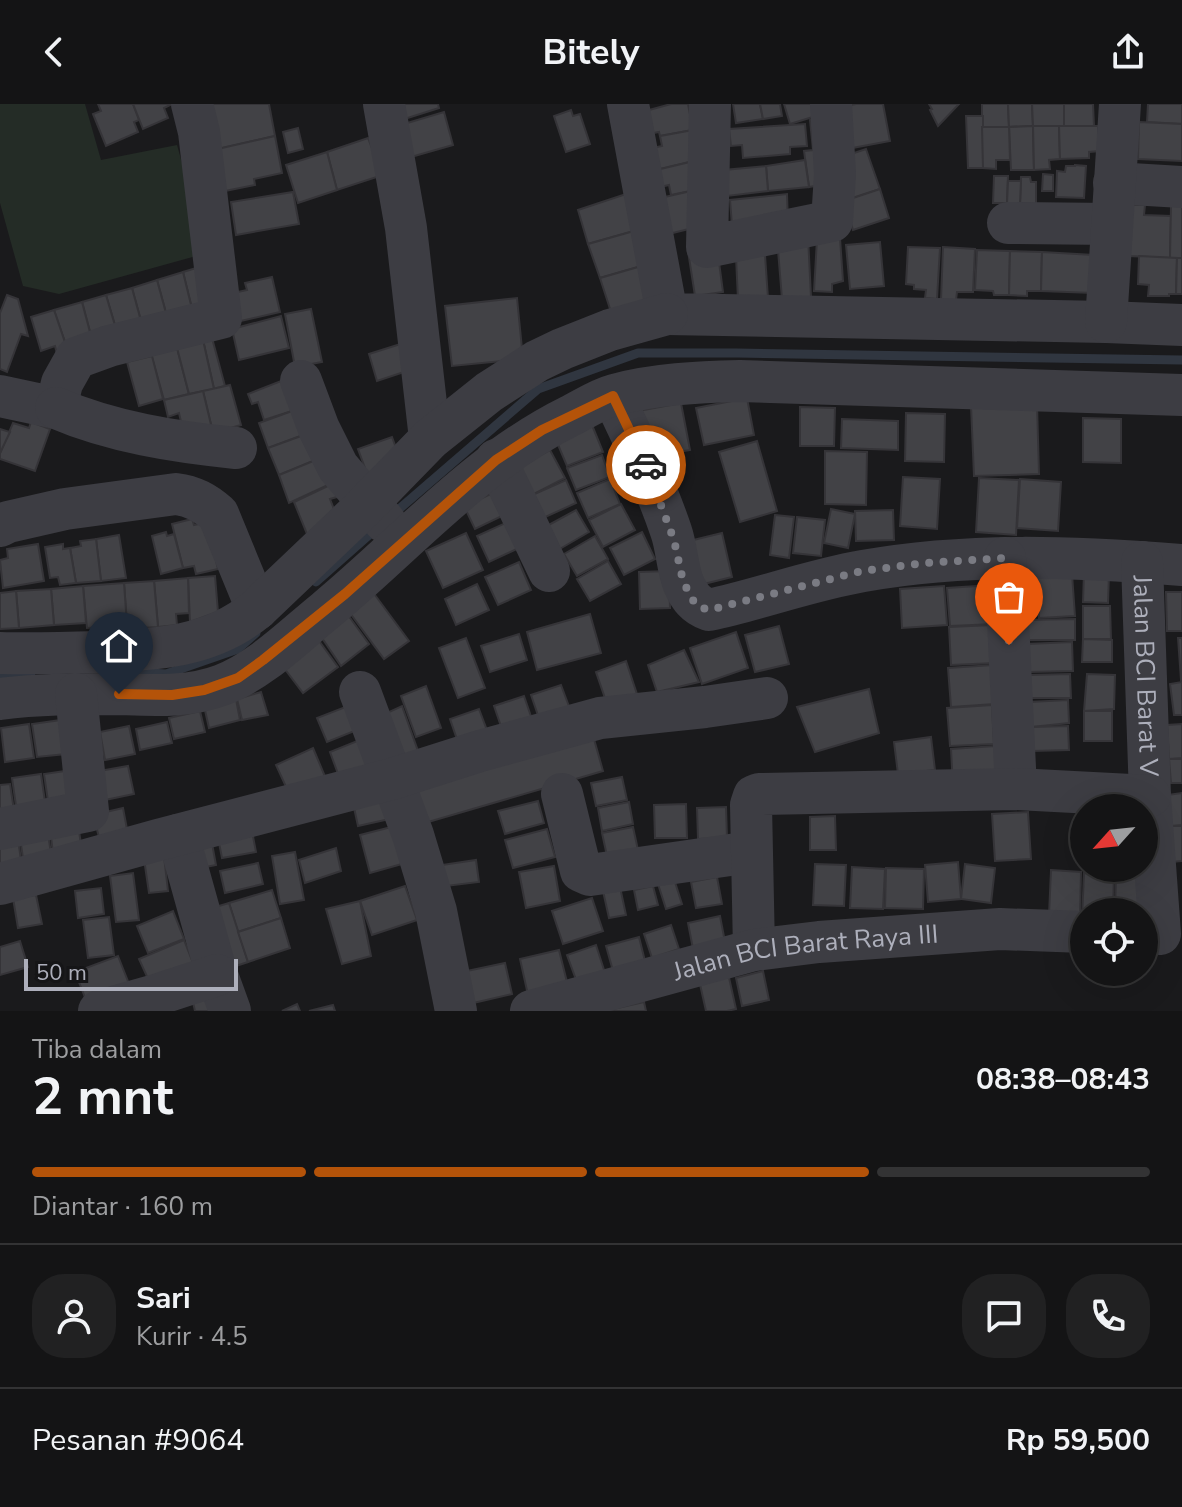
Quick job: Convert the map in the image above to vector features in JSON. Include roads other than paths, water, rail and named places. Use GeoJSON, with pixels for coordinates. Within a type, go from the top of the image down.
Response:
{"type":"FeatureCollection","features":[{"type":"Feature","properties":{"kind":"street"},"geometry":{"type":"LineString","coordinates":[[56,408],[62,383],[76,358],[109,346],[221,318],[199,132],[192,104]]}},
{"type":"Feature","properties":{"kind":"street"},"geometry":{"type":"LineString","coordinates":[[384,104],[406,228],[430,439]]}},
{"type":"Feature","properties":{"kind":"street"},"geometry":{"type":"LineString","coordinates":[[628,104],[667,314]]}},
{"type":"Feature","properties":{"kind":"street"},"geometry":{"type":"LineString","coordinates":[[710,104],[707,247],[832,221],[835,174],[831,104]]}},
{"type":"Feature","properties":{"kind":"street"},"geometry":{"type":"LineString","coordinates":[[1106,322],[1120,104]]}},
{"type":"Feature","properties":{"kind":"street"},"geometry":{"type":"LineString","coordinates":[[1008,223],[1113,204],[1182,187]]}},
{"type":"Feature","properties":{"kind":"street"},"geometry":{"type":"LineString","coordinates":[[0,699],[76,694],[172,695],[204,690],[238,678],[345,594],[430,439],[489,392],[537,361],[610,330],[667,314],[1182,325]]}},
{"type":"Feature","properties":{"kind":"street"},"geometry":{"type":"LineString","coordinates":[[301,381],[319,429],[338,467],[385,523]]}},
{"type":"Feature","properties":{"kind":"street"},"geometry":{"type":"LineString","coordinates":[[385,523],[542,430],[613,396],[700,382],[1182,395]]}},
{"type":"Feature","properties":{"kind":"street"},"geometry":{"type":"LineString","coordinates":[[0,396],[56,408],[130,431],[236,448]]}},
{"type":"Feature","properties":{"kind":"street"},"geometry":{"type":"LineString","coordinates":[[613,396],[659,496],[674,540],[683,581],[699,607],[709,610],[862,571],[925,563],[1005,558],[1162,564]]}},
{"type":"Feature","properties":{"kind":"street"},"geometry":{"type":"LineString","coordinates":[[496,460],[549,571]]}},
{"type":"Feature","properties":{"kind":"street"},"geometry":{"type":"LineString","coordinates":[[0,526],[65,509],[176,494],[190,496],[218,514],[257,609]]}},
{"type":"Feature","properties":{"kind":"street"},"geometry":{"type":"LineString","coordinates":[[0,653],[157,650],[216,635],[247,618],[362,509],[385,523]]}},
{"type":"Feature","properties":{"kind":"street"},"geometry":{"type":"LineString","coordinates":[[1005,558],[1016,789]]}},
{"type":"Feature","properties":{"kind":"street","name":"Jalan BCI Barat V"},"geometry":{"type":"LineString","coordinates":[[1150,794],[1162,564]]}},
{"type":"Feature","properties":{"kind":"street"},"geometry":{"type":"LineString","coordinates":[[360,692],[413,835],[436,911],[456,1011]]}},
{"type":"Feature","properties":{"kind":"street"},"geometry":{"type":"LineString","coordinates":[[0,829],[88,811],[76,694]]}},
{"type":"Feature","properties":{"kind":"street"},"geometry":{"type":"LineString","coordinates":[[0,884],[392,779],[600,718],[767,698]]}},
{"type":"Feature","properties":{"kind":"street"},"geometry":{"type":"LineString","coordinates":[[754,950],[751,852],[754,796],[764,792],[1016,789],[1112,794]]}},
{"type":"Feature","properties":{"kind":"street"},"geometry":{"type":"LineString","coordinates":[[562,794],[581,871],[590,875],[751,852]]}},
{"type":"Feature","properties":{"kind":"street"},"geometry":{"type":"LineString","coordinates":[[99,1011],[156,995],[224,993],[178,835]]}},
{"type":"Feature","properties":{"kind":"street","name":"Jalan BCI Barat V"},"geometry":{"type":"LineString","coordinates":[[1157,882],[1162,936]]}},
{"type":"Feature","properties":{"kind":"street","name":"Jalan BCI Barat Raya III"},"geometry":{"type":"LineString","coordinates":[[531,1011],[754,950],[819,942],[1000,929],[1070,932]]}},
{"type":"Feature","properties":{"kind":"waterway"},"geometry":{"type":"LineString","coordinates":[[391,516],[538,389],[638,353],[1182,360]]}},
{"type":"Feature","properties":{"kind":"waterway"},"geometry":{"type":"LineString","coordinates":[[316,582],[377,528]]}},
{"type":"Feature","properties":{"kind":"waterway"},"geometry":{"type":"LineString","coordinates":[[117,671],[166,674],[238,649],[256,633]]}},
{"type":"Feature","properties":{"kind":"waterway"},"geometry":{"type":"LineString","coordinates":[[0,678],[31,673]]}}]}
